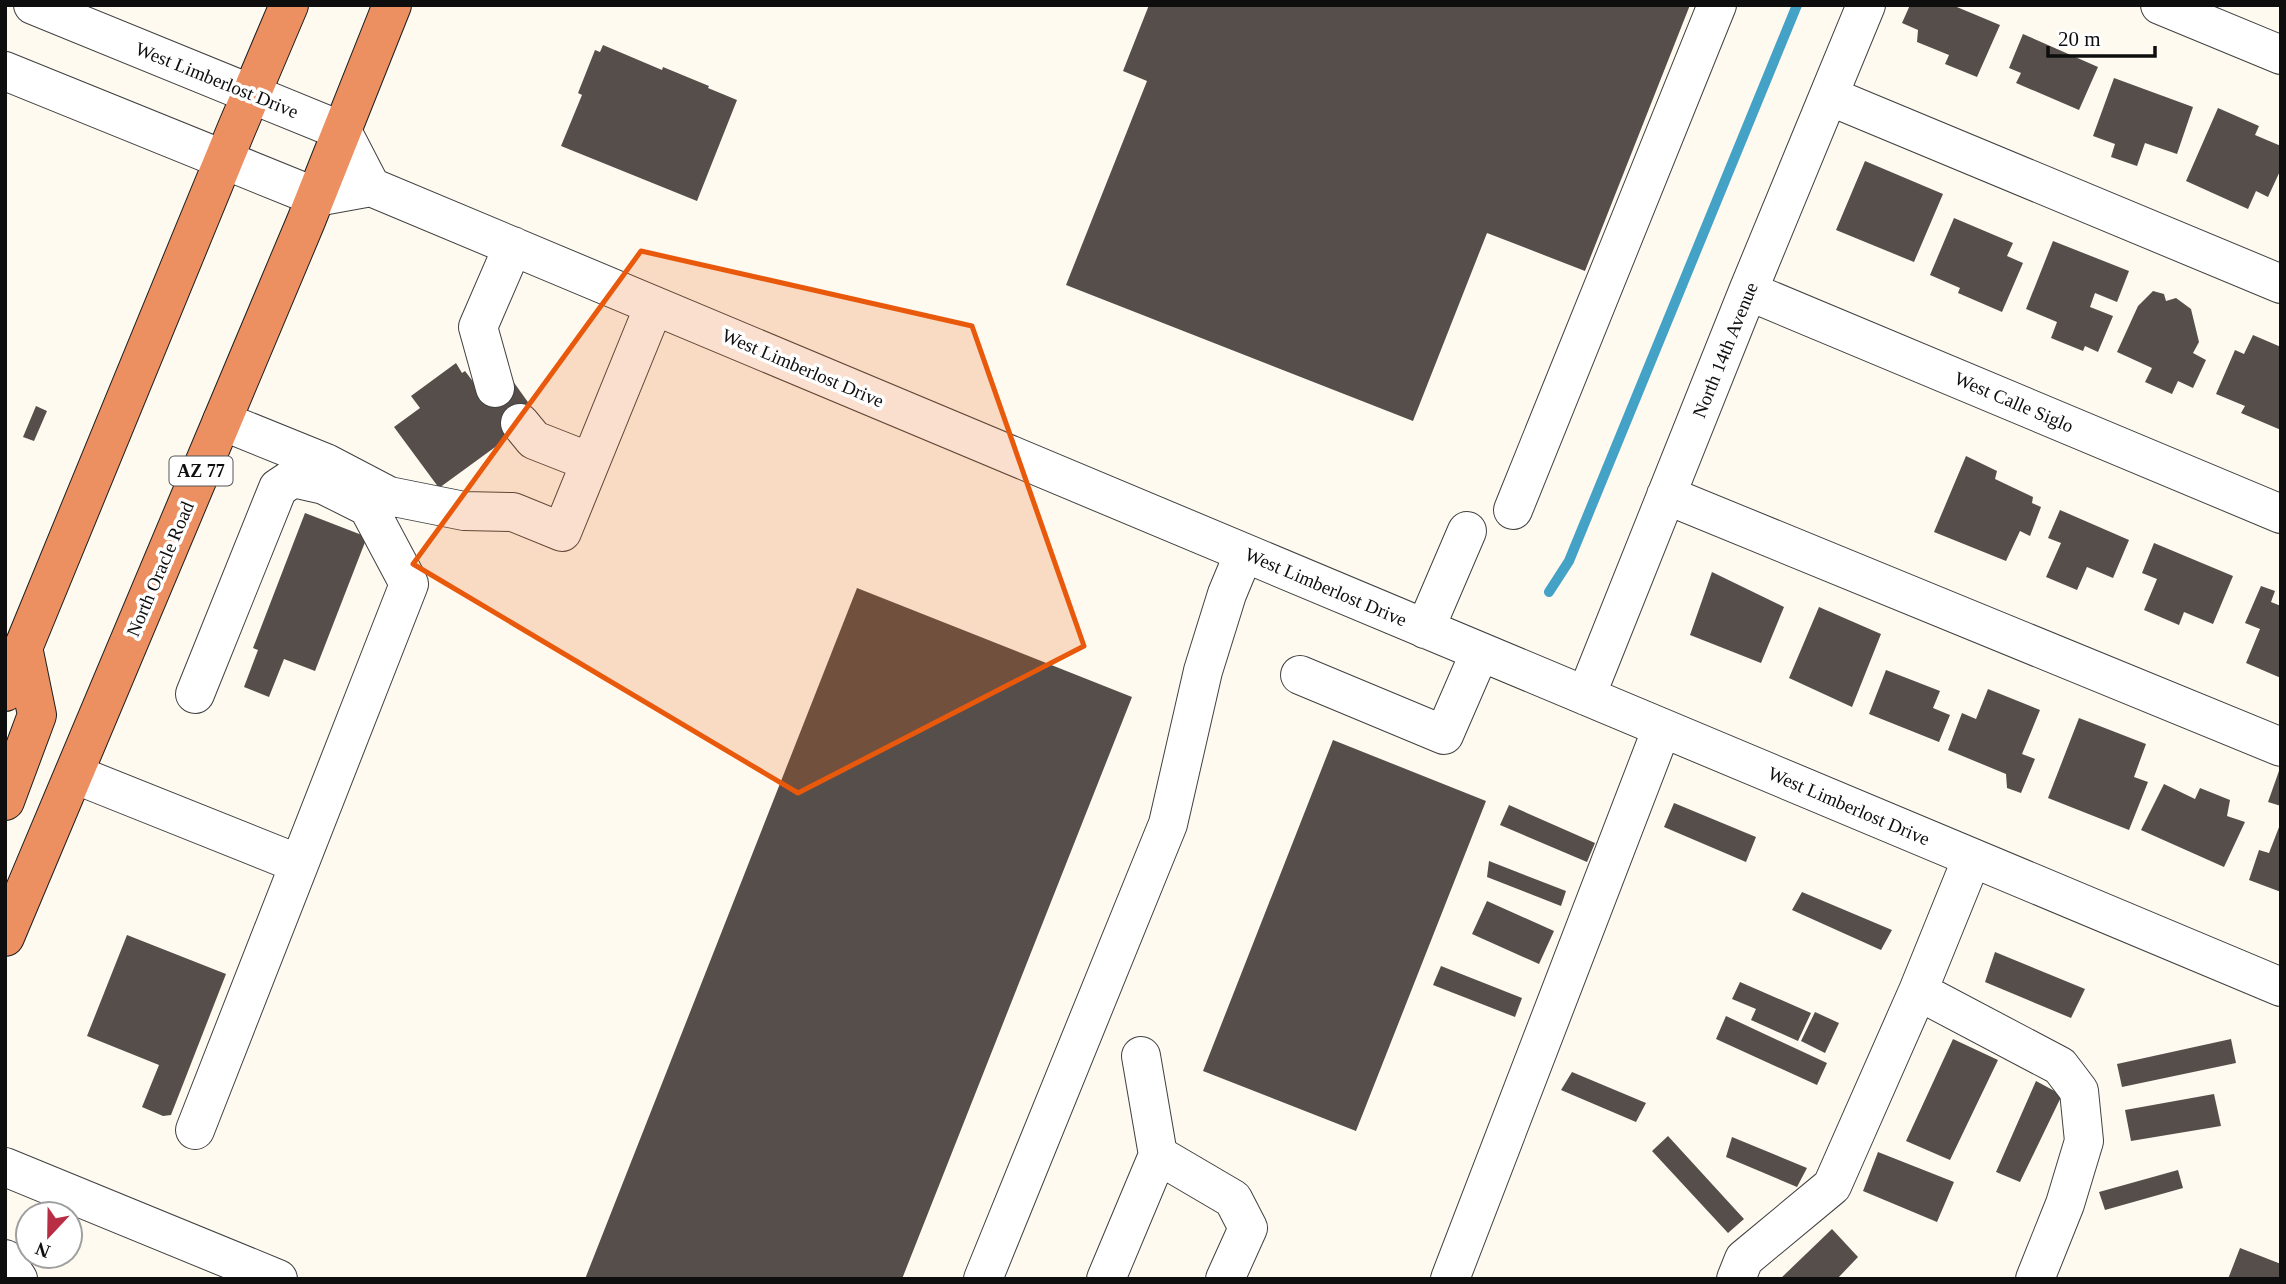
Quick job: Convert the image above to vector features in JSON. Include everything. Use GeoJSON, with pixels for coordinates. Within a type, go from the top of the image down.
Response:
{"type":"FeatureCollection","features":[{"type":"Feature","properties":{"kind":"highway"},"geometry":{"type":"LineString","coordinates":[[5,692],[14,643],[289,5]]}},
{"type":"Feature","properties":{"kind":"highway","name":"North Oracle Road"},"geometry":{"type":"LineString","coordinates":[[5,937],[316,197],[392,5]]}},
{"type":"Feature","properties":{"kind":"highway"},"geometry":{"type":"LineString","coordinates":[[5,801],[37,715],[14,643]]}},
{"type":"Feature","properties":{"kind":"street","name":"West Limberlost Drive"},"geometry":{"type":"LineString","coordinates":[[33,5],[342,131]]}},
{"type":"Feature","properties":{"kind":"street"},"geometry":{"type":"LineString","coordinates":[[1513,510],[1717,5]]}},
{"type":"Feature","properties":{"kind":"street","name":"North 14th Avenue"},"geometry":{"type":"LineString","coordinates":[[1586,696],[1748,291],[1867,5]]}},
{"type":"Feature","properties":{"kind":"street"},"geometry":{"type":"LineString","coordinates":[[2160,5],[2281,55]]}},
{"type":"Feature","properties":{"kind":"street"},"geometry":{"type":"LineString","coordinates":[[5,71],[316,197],[371,187],[342,131]]}},
{"type":"Feature","properties":{"kind":"street"},"geometry":{"type":"LineString","coordinates":[[1829,96],[2281,284]]}},
{"type":"Feature","properties":{"kind":"street","name":"West Limberlost Drive"},"geometry":{"type":"LineString","coordinates":[[371,187],[2281,988]]}},
{"type":"Feature","properties":{"kind":"street"},"geometry":{"type":"LineString","coordinates":[[495,388],[478,327],[513,246]]}},
{"type":"Feature","properties":{"kind":"street","name":"West Calle Siglo"},"geometry":{"type":"LineString","coordinates":[[1748,291],[2281,514]]}},
{"type":"Feature","properties":{"kind":"street"},"geometry":{"type":"LineString","coordinates":[[222,421],[326,463],[389,496],[464,511],[513,512],[562,532],[654,306]]}},
{"type":"Feature","properties":{"kind":"street"},"geometry":{"type":"LineString","coordinates":[[520,423],[534,440],[590,462]]}},
{"type":"Feature","properties":{"kind":"street"},"geometry":{"type":"LineString","coordinates":[[195,694],[278,488],[293,478],[324,485],[368,507],[409,584],[195,1130]]}},
{"type":"Feature","properties":{"kind":"street"},"geometry":{"type":"LineString","coordinates":[[1666,495],[2281,747]]}},
{"type":"Feature","properties":{"kind":"street"},"geometry":{"type":"LineString","coordinates":[[1425,629],[1467,531]]}},
{"type":"Feature","properties":{"kind":"street"},"geometry":{"type":"LineString","coordinates":[[983,1279],[1168,824],[1203,671],[1227,594],[1244,553]]}},
{"type":"Feature","properties":{"kind":"street"},"geometry":{"type":"LineString","coordinates":[[1300,675],[1444,735],[1480,652]]}},
{"type":"Feature","properties":{"kind":"street"},"geometry":{"type":"LineString","coordinates":[[1450,1279],[1662,728]]}},
{"type":"Feature","properties":{"kind":"street"},"geometry":{"type":"LineString","coordinates":[[74,774],[299,864]]}},
{"type":"Feature","properties":{"kind":"street"},"geometry":{"type":"LineString","coordinates":[[1736,1279],[1744,1259],[1832,1186],[1918,990],[1972,858]]}},
{"type":"Feature","properties":{"kind":"street"},"geometry":{"type":"LineString","coordinates":[[1918,990],[2060,1066],[2079,1091],[2084,1141],[2065,1204],[2035,1279]]}},
{"type":"Feature","properties":{"kind":"street"},"geometry":{"type":"LineString","coordinates":[[1106,1279],[1158,1155],[1141,1056]]}},
{"type":"Feature","properties":{"kind":"street"},"geometry":{"type":"LineString","coordinates":[[1158,1155],[1233,1199],[1248,1228],[1225,1279]]}},
{"type":"Feature","properties":{"kind":"street"},"geometry":{"type":"LineString","coordinates":[[5,1167],[278,1279]]}},
{"type":"Feature","properties":{"kind":"street"},"geometry":{"type":"LineString","coordinates":[[5,1259],[18,1279]]}},
{"type":"Feature","properties":{"kind":"highlighted area"},"geometry":{"type":"Polygon","coordinates":[[[641,251],[972,326],[1084,646],[798,793],[413,564],[641,251]]]}},
{"type":"Feature","properties":{"kind":"building"},"geometry":{"type":"Polygon","coordinates":[[[1149,5],[1690,5],[1585,271],[1487,233],[1413,421],[1066,285],[1147,81],[1123,71],[1149,5]]]}},
{"type":"Feature","properties":{"kind":"building"},"geometry":{"type":"Polygon","coordinates":[[[1910,5],[1952,5],[2000,25],[1977,77],[1945,64],[1949,55],[1917,42],[1918,30],[1902,23],[1910,5]]]}},
{"type":"Feature","properties":{"kind":"building"},"geometry":{"type":"Polygon","coordinates":[[[2023,34],[2098,67],[2079,110],[2016,83],[2021,73],[2009,68],[2023,34]]]}},
{"type":"Feature","properties":{"kind":"building"},"geometry":{"type":"Polygon","coordinates":[[[603,45],[662,70],[663,67],[737,100],[697,201],[561,146],[582,95],[578,93],[595,50],[600,52],[603,45]]]}},
{"type":"Feature","properties":{"kind":"building"},"geometry":{"type":"Polygon","coordinates":[[[2114,78],[2193,107],[2177,154],[2145,143],[2137,166],[2111,157],[2115,144],[2093,136],[2114,78]]]}},
{"type":"Feature","properties":{"kind":"building"},"geometry":{"type":"Polygon","coordinates":[[[2218,108],[2259,126],[2255,135],[2281,146],[2281,169],[2268,197],[2256,191],[2248,209],[2186,181],[2218,108]]]}},
{"type":"Feature","properties":{"kind":"building"},"geometry":{"type":"Polygon","coordinates":[[[1865,161],[1943,194],[1914,262],[1836,230],[1865,161]]]}},
{"type":"Feature","properties":{"kind":"building"},"geometry":{"type":"Polygon","coordinates":[[[1954,218],[2013,243],[2007,256],[2023,263],[2002,312],[1958,293],[1960,288],[1930,275],[1954,218]]]}},
{"type":"Feature","properties":{"kind":"building"},"geometry":{"type":"Polygon","coordinates":[[[2053,241],[2129,271],[2117,302],[2095,293],[2090,307],[2113,316],[2098,352],[2085,346],[2083,351],[2051,338],[2057,322],[2026,309],[2053,241]]]}},
{"type":"Feature","properties":{"kind":"building"},"geometry":{"type":"Polygon","coordinates":[[[2153,291],[2164,294],[2166,301],[2176,298],[2191,309],[2199,342],[2193,353],[2206,360],[2193,388],[2178,381],[2172,394],[2145,382],[2152,368],[2117,352],[2138,306],[2153,291]]]}},
{"type":"Feature","properties":{"kind":"building"},"geometry":{"type":"Polygon","coordinates":[[[2253,335],[2281,347],[2281,430],[2241,413],[2245,406],[2216,394],[2235,350],[2244,354],[2253,335]]]}},
{"type":"Feature","properties":{"kind":"building"},"geometry":{"type":"Polygon","coordinates":[[[456,363],[484,396],[510,377],[535,412],[516,432],[439,488],[394,427],[420,408],[411,396],[456,363]]]}},
{"type":"Feature","properties":{"kind":"building"},"geometry":{"type":"Polygon","coordinates":[[[36,406],[47,411],[34,441],[23,437],[36,406]]]}},
{"type":"Feature","properties":{"kind":"building"},"geometry":{"type":"Polygon","coordinates":[[[1966,456],[1997,471],[1995,479],[2033,497],[2032,503],[2041,507],[2030,536],[2020,531],[2006,561],[1934,532],[1966,456]]]}},
{"type":"Feature","properties":{"kind":"building"},"geometry":{"type":"Polygon","coordinates":[[[2060,510],[2129,540],[2113,578],[2087,567],[2077,590],[2046,577],[2061,543],[2048,538],[2060,510]]]}},
{"type":"Feature","properties":{"kind":"building"},"geometry":{"type":"Polygon","coordinates":[[[305,513],[367,537],[315,671],[284,659],[269,697],[244,687],[258,650],[253,648],[305,513]]]}},
{"type":"Feature","properties":{"kind":"building"},"geometry":{"type":"Polygon","coordinates":[[[2154,543],[2233,576],[2213,624],[2184,612],[2179,625],[2144,610],[2157,579],[2142,573],[2154,543]]]}},
{"type":"Feature","properties":{"kind":"building"},"geometry":{"type":"Polygon","coordinates":[[[1712,572],[1784,607],[1761,663],[1690,635],[1712,572]]]}},
{"type":"Feature","properties":{"kind":"building"},"geometry":{"type":"Polygon","coordinates":[[[2261,586],[2275,591],[2271,602],[2281,606],[2281,678],[2246,663],[2260,629],[2245,623],[2261,586]]]}},
{"type":"Feature","properties":{"kind":"building"},"geometry":{"type":"Polygon","coordinates":[[[857,588],[1132,697],[902,1279],[585,1279],[857,588]]]}},
{"type":"Feature","properties":{"kind":"building"},"geometry":{"type":"Polygon","coordinates":[[[1819,607],[1881,634],[1852,707],[1789,678],[1819,607]]]}},
{"type":"Feature","properties":{"kind":"building"},"geometry":{"type":"Polygon","coordinates":[[[1886,670],[1940,691],[1933,708],[1950,715],[1939,742],[1869,714],[1886,670]]]}},
{"type":"Feature","properties":{"kind":"building"},"geometry":{"type":"Polygon","coordinates":[[[1988,689],[2040,710],[2022,754],[2035,759],[2021,793],[2007,788],[2006,774],[1948,750],[1962,713],[1976,719],[1988,689]]]}},
{"type":"Feature","properties":{"kind":"building"},"geometry":{"type":"Polygon","coordinates":[[[2079,718],[2146,744],[2134,777],[2148,782],[2129,830],[2048,798],[2079,718]]]}},
{"type":"Feature","properties":{"kind":"building"},"geometry":{"type":"Polygon","coordinates":[[[1333,740],[1486,801],[1356,1131],[1203,1071],[1333,740]]]}},
{"type":"Feature","properties":{"kind":"building"},"geometry":{"type":"Polygon","coordinates":[[[2281,768],[2281,806],[2268,802],[2281,768]]]}},
{"type":"Feature","properties":{"kind":"building"},"geometry":{"type":"Polygon","coordinates":[[[2164,784],[2195,799],[2200,788],[2230,800],[2227,816],[2245,822],[2224,867],[2141,830],[2164,784]]]}},
{"type":"Feature","properties":{"kind":"building"},"geometry":{"type":"Polygon","coordinates":[[[1674,803],[1756,837],[1746,862],[1664,827],[1674,803]]]}},
{"type":"Feature","properties":{"kind":"building"},"geometry":{"type":"Polygon","coordinates":[[[1509,805],[1595,843],[1587,862],[1500,825],[1509,805]]]}},
{"type":"Feature","properties":{"kind":"building"},"geometry":{"type":"Polygon","coordinates":[[[2281,822],[2281,892],[2249,880],[2259,850],[2269,853],[2281,822]]]}},
{"type":"Feature","properties":{"kind":"building"},"geometry":{"type":"Polygon","coordinates":[[[1489,861],[1566,891],[1561,906],[1487,877],[1489,861]]]}},
{"type":"Feature","properties":{"kind":"building"},"geometry":{"type":"Polygon","coordinates":[[[1802,892],[1892,930],[1881,950],[1792,910],[1802,892]]]}},
{"type":"Feature","properties":{"kind":"building"},"geometry":{"type":"Polygon","coordinates":[[[1487,901],[1554,931],[1539,964],[1472,934],[1487,901]]]}},
{"type":"Feature","properties":{"kind":"building"},"geometry":{"type":"Polygon","coordinates":[[[127,935],[226,974],[171,1115],[163,1116],[142,1107],[159,1065],[87,1036],[127,935]]]}},
{"type":"Feature","properties":{"kind":"building"},"geometry":{"type":"Polygon","coordinates":[[[1995,952],[2085,989],[2071,1018],[1985,982],[1995,952]]]}},
{"type":"Feature","properties":{"kind":"building"},"geometry":{"type":"Polygon","coordinates":[[[1441,966],[1522,998],[1515,1017],[1433,985],[1441,966]]]}},
{"type":"Feature","properties":{"kind":"building"},"geometry":{"type":"Polygon","coordinates":[[[1740,982],[1811,1013],[1798,1041],[1751,1020],[1756,1009],[1732,999],[1740,982]]]}},
{"type":"Feature","properties":{"kind":"building"},"geometry":{"type":"Polygon","coordinates":[[[1815,1012],[1839,1023],[1825,1053],[1801,1041],[1815,1012]]]}},
{"type":"Feature","properties":{"kind":"building"},"geometry":{"type":"Polygon","coordinates":[[[1726,1016],[1827,1063],[1817,1085],[1716,1039],[1726,1016]]]}},
{"type":"Feature","properties":{"kind":"building"},"geometry":{"type":"Polygon","coordinates":[[[1953,1039],[1998,1060],[1950,1160],[1906,1141],[1953,1039]]]}},
{"type":"Feature","properties":{"kind":"building"},"geometry":{"type":"Polygon","coordinates":[[[2231,1039],[2236,1063],[2122,1087],[2117,1064],[2231,1039]]]}},
{"type":"Feature","properties":{"kind":"building"},"geometry":{"type":"Polygon","coordinates":[[[1572,1072],[1646,1103],[1636,1122],[1561,1090],[1572,1072]]]}},
{"type":"Feature","properties":{"kind":"building"},"geometry":{"type":"Polygon","coordinates":[[[2036,1081],[2062,1095],[2020,1182],[1996,1172],[2036,1081]]]}},
{"type":"Feature","properties":{"kind":"building"},"geometry":{"type":"Polygon","coordinates":[[[2214,1094],[2221,1126],[2131,1141],[2125,1110],[2214,1094]]]}},
{"type":"Feature","properties":{"kind":"building"},"geometry":{"type":"Polygon","coordinates":[[[1668,1136],[1744,1219],[1728,1233],[1652,1151],[1668,1136]]]}},
{"type":"Feature","properties":{"kind":"building"},"geometry":{"type":"Polygon","coordinates":[[[1732,1137],[1807,1168],[1797,1187],[1726,1157],[1732,1137]]]}},
{"type":"Feature","properties":{"kind":"building"},"geometry":{"type":"Polygon","coordinates":[[[1878,1152],[1954,1182],[1937,1222],[1863,1191],[1878,1152]]]}},
{"type":"Feature","properties":{"kind":"building"},"geometry":{"type":"Polygon","coordinates":[[[2178,1170],[2183,1188],[2105,1210],[2099,1192],[2178,1170]]]}},
{"type":"Feature","properties":{"kind":"building"},"geometry":{"type":"Polygon","coordinates":[[[1832,1229],[1858,1257],[1837,1279],[1780,1279],[1832,1229]]]}},
{"type":"Feature","properties":{"kind":"building"},"geometry":{"type":"Polygon","coordinates":[[[2240,1248],[2281,1264],[2281,1279],[2228,1279],[2240,1248]]]}},
{"type":"Feature","properties":{"kind":"waterway"},"geometry":{"type":"LineString","coordinates":[[1549,592],[1569,561],[1797,5]]}}]}
